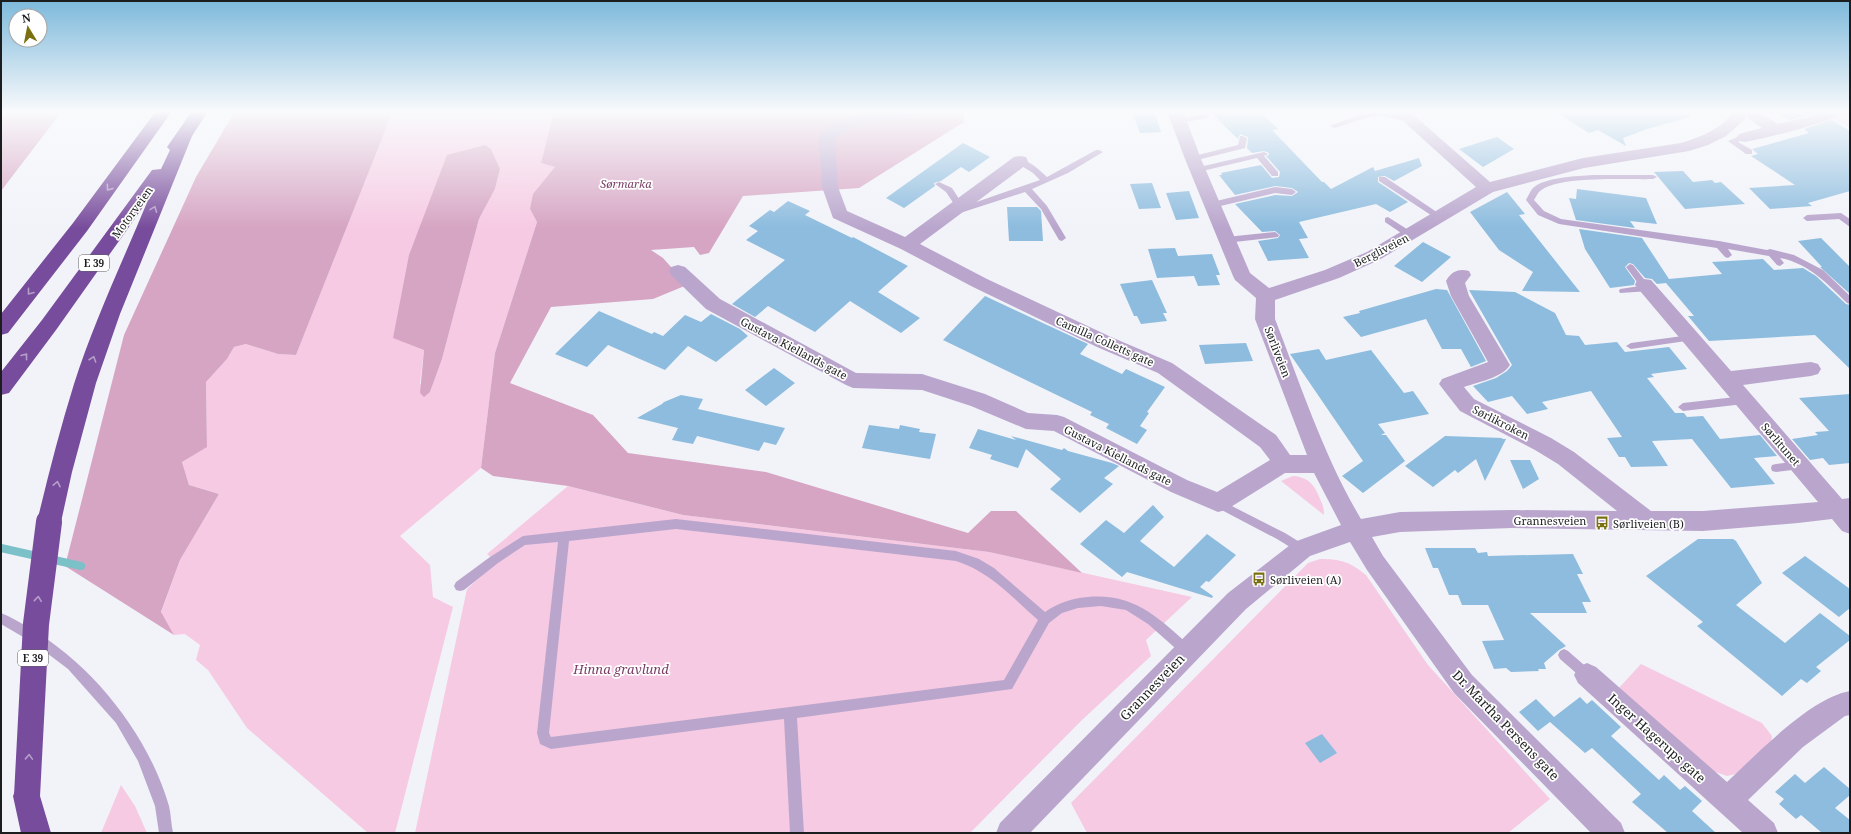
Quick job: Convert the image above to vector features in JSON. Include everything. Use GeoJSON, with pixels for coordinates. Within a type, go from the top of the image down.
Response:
{"type":"FeatureCollection","features":[{"type":"Feature","properties":{"kind":"highway","name":"E 39"},"geometry":{"type":"LineString","coordinates":[[1,328],[80,227],[136,150]]}},
{"type":"Feature","properties":{"kind":"highway","name":"Motorveien"},"geometry":{"type":"LineString","coordinates":[[1,387],[122,225],[174,150]]}},
{"type":"Feature","properties":{"kind":"highway","name":"E 39"},"geometry":{"type":"LineString","coordinates":[[26,833],[34,635],[41,572],[49,522],[70,432],[90,369],[110,314],[178,150]]}},
{"type":"Feature","properties":{"kind":"highway","name":"E 39"},"geometry":{"type":"LineString","coordinates":[[27,796],[36,833]]}},
{"type":"Feature","properties":{"kind":"street","name":"Camilla Colletts gate"},"geometry":{"type":"LineString","coordinates":[[828,150],[830,186],[839,214],[907,245],[980,283],[1104,342],[1164,368],[1268,441],[1276,450],[1284,464]]}},
{"type":"Feature","properties":{"kind":"street"},"geometry":{"type":"LineString","coordinates":[[1190,150],[1242,276],[1266,296]]}},
{"type":"Feature","properties":{"kind":"street"},"geometry":{"type":"LineString","coordinates":[[1444,150],[1488,188]]}},
{"type":"Feature","properties":{"kind":"street","name":"Bergliveien"},"geometry":{"type":"LineString","coordinates":[[1266,296],[1332,274],[1373,256],[1488,188],[1583,164],[1670,150]]}},
{"type":"Feature","properties":{"kind":"street"},"geometry":{"type":"LineString","coordinates":[[907,245],[953,209],[1020,161]]}},
{"type":"Feature","properties":{"kind":"street","name":"Gustava Kiellands gate"},"geometry":{"type":"LineString","coordinates":[[678,271],[713,304],[853,380],[922,382],[978,400],[1026,421],[1057,423],[1179,486],[1218,503]]}},
{"type":"Feature","properties":{"kind":"street","name":"Sørlikroken"},"geometry":{"type":"LineString","coordinates":[[1462,275],[1455,281],[1460,296],[1500,365],[1483,373],[1449,384],[1467,405],[1543,444],[1566,458],[1646,520]]}},
{"type":"Feature","properties":{"kind":"street","name":"Sørlitunet"},"geometry":{"type":"LineString","coordinates":[[1645,287],[1800,465],[1846,513]]}},
{"type":"Feature","properties":{"kind":"street","name":"Sørliveien"},"geometry":{"type":"LineString","coordinates":[[1266,296],[1265,319],[1321,464],[1339,502],[1355,530]]}},
{"type":"Feature","properties":{"kind":"street"},"geometry":{"type":"LineString","coordinates":[[1726,379],[1811,369]]}},
{"type":"Feature","properties":{"kind":"street"},"geometry":{"type":"LineString","coordinates":[[1218,503],[1259,476],[1284,464],[1321,464]]}},
{"type":"Feature","properties":{"kind":"street","name":"Grannesveien"},"geometry":{"type":"LineString","coordinates":[[1010,833],[1187,651],[1237,602],[1302,549],[1355,530],[1400,522],[1454,520],[1729,520],[1846,513]]}},
{"type":"Feature","properties":{"kind":"street","name":"Dr. Martha Persens gate"},"geometry":{"type":"LineString","coordinates":[[1355,530],[1375,563],[1464,684],[1611,833]]}},
{"type":"Feature","properties":{"kind":"street","name":"Inger Hagerups gate"},"geometry":{"type":"LineString","coordinates":[[1587,675],[1764,833]]}},
{"type":"Feature","properties":{"kind":"street"},"geometry":{"type":"LineString","coordinates":[[1728,800],[1794,738],[1839,705],[1850,703]]}},
{"type":"Feature","properties":{"kind":"lane"},"geometry":{"type":"LineString","coordinates":[[1195,164],[1232,150]]}},
{"type":"Feature","properties":{"kind":"lane"},"geometry":{"type":"LineString","coordinates":[[939,184],[949,190],[953,209],[1027,189],[1078,166],[1099,152]]}},
{"type":"Feature","properties":{"kind":"lane"},"geometry":{"type":"LineString","coordinates":[[1195,164],[1261,154],[1275,174]]}},
{"type":"Feature","properties":{"kind":"lane"},"geometry":{"type":"LineString","coordinates":[[1020,161],[1036,171],[1046,181]]}},
{"type":"Feature","properties":{"kind":"lane"},"geometry":{"type":"LineString","coordinates":[[1654,177],[1573,179],[1552,183],[1536,189],[1530,200],[1541,213],[1558,221],[1719,244],[1791,257],[1820,272],[1850,301]]}},
{"type":"Feature","properties":{"kind":"lane"},"geometry":{"type":"LineString","coordinates":[[1382,179],[1440,217]]}},
{"type":"Feature","properties":{"kind":"lane"},"geometry":{"type":"LineString","coordinates":[[1027,189],[1044,208],[1062,238]]}},
{"type":"Feature","properties":{"kind":"lane"},"geometry":{"type":"LineString","coordinates":[[1212,205],[1269,193],[1275,190],[1292,192]]}},
{"type":"Feature","properties":{"kind":"lane"},"geometry":{"type":"LineString","coordinates":[[1807,218],[1841,216],[1850,224]]}},
{"type":"Feature","properties":{"kind":"lane"},"geometry":{"type":"LineString","coordinates":[[1388,220],[1410,235]]}},
{"type":"Feature","properties":{"kind":"lane"},"geometry":{"type":"LineString","coordinates":[[1645,225],[1648,234]]}},
{"type":"Feature","properties":{"kind":"lane"},"geometry":{"type":"LineString","coordinates":[[1226,240],[1275,235]]}},
{"type":"Feature","properties":{"kind":"lane"},"geometry":{"type":"LineString","coordinates":[[1719,244],[1728,255]]}},
{"type":"Feature","properties":{"kind":"lane"},"geometry":{"type":"LineString","coordinates":[[1770,252],[1780,263]]}},
{"type":"Feature","properties":{"kind":"lane"},"geometry":{"type":"LineString","coordinates":[[1623,291],[1645,287],[1630,267]]}},
{"type":"Feature","properties":{"kind":"lane"},"geometry":{"type":"LineString","coordinates":[[1632,346],[1690,338]]}},
{"type":"Feature","properties":{"kind":"lane"},"geometry":{"type":"LineString","coordinates":[[1683,407],[1744,400]]}},
{"type":"Feature","properties":{"kind":"lane"},"geometry":{"type":"LineString","coordinates":[[1776,468],[1800,465]]}},
{"type":"Feature","properties":{"kind":"lane"},"geometry":{"type":"LineString","coordinates":[[1218,503],[1281,536],[1302,549]]}},
{"type":"Feature","properties":{"kind":"lane"},"geometry":{"type":"LineString","coordinates":[[460,586],[494,560],[523,541],[676,524],[956,556],[975,562],[990,571],[1045,619]]}},
{"type":"Feature","properties":{"kind":"lane"},"geometry":{"type":"LineString","coordinates":[[564,536],[542,733],[543,738],[546,741],[557,743],[1008,685],[1045,619],[1062,607],[1078,602],[1096,600],[1116,601],[1134,607],[1148,615],[1187,651]]}},
{"type":"Feature","properties":{"kind":"lane"},"geometry":{"type":"LineString","coordinates":[[1,618],[39,640],[72,665],[120,719],[143,757],[162,806],[166,833]]}},
{"type":"Feature","properties":{"kind":"lane"},"geometry":{"type":"LineString","coordinates":[[1564,655],[1587,675]]}},
{"type":"Feature","properties":{"kind":"lane"},"geometry":{"type":"LineString","coordinates":[[790,712],[797,833]]}},
{"type":"Feature","properties":{"kind":"green space"},"geometry":{"type":"Polygon","coordinates":[[[1,150],[32,150],[1,191],[1,150]]]}},
{"type":"Feature","properties":{"kind":"green space"},"geometry":{"type":"Polygon","coordinates":[[[212,150],[378,150],[296,355],[278,354],[246,344],[234,347],[227,359],[206,382],[207,447],[182,462],[189,485],[219,494],[180,560],[161,612],[174,635],[65,566],[124,335],[196,177],[212,150]]]}},
{"type":"Feature","properties":{"kind":"green space"},"geometry":{"type":"Polygon","coordinates":[[[378,150],[491,150],[424,350],[420,384],[430,392],[442,359],[479,219],[495,189],[500,169],[491,150],[544,150],[541,163],[555,167],[530,209],[537,222],[495,353],[481,468],[400,536],[430,565],[433,597],[453,607],[395,833],[368,833],[247,728],[208,670],[196,660],[200,645],[185,634],[174,635],[161,613],[180,560],[219,494],[189,485],[182,462],[207,446],[206,382],[227,359],[234,347],[246,344],[278,354],[296,355],[378,150]]]}},
{"type":"Feature","properties":{"kind":"green space"},"geometry":{"type":"Polygon","coordinates":[[[466,150],[491,150],[500,169],[495,189],[479,219],[442,359],[430,392],[424,397],[420,393],[424,350],[393,338],[409,255],[447,155],[466,150]]]}},
{"type":"Feature","properties":{"kind":"green space","name":"Sørmarka"},"geometry":{"type":"Polygon","coordinates":[[[544,150],[920,150],[859,188],[743,196],[709,253],[700,255],[694,247],[651,250],[663,258],[687,285],[653,299],[551,307],[510,383],[593,415],[628,453],[766,472],[968,533],[991,511],[1016,511],[1082,573],[989,552],[683,515],[568,486],[493,476],[481,468],[495,353],[537,222],[530,209],[533,194],[555,167],[541,163],[544,150]]]}},
{"type":"Feature","properties":{"kind":"green space"},"geometry":{"type":"Polygon","coordinates":[[[1293,476],[1303,478],[1311,483],[1322,503],[1324,515],[1281,481],[1293,476]]]}},
{"type":"Feature","properties":{"kind":"green space","name":"Hinna gravlund"},"geometry":{"type":"Polygon","coordinates":[[[568,486],[683,515],[989,552],[1192,597],[1146,640],[1151,656],[1081,721],[970,833],[415,833],[467,589],[496,562],[487,554],[568,486]]]}},
{"type":"Feature","properties":{"kind":"green space"},"geometry":{"type":"Polygon","coordinates":[[[1320,559],[1345,562],[1366,575],[1428,665],[1550,799],[1508,833],[1087,833],[1071,803],[1308,563],[1320,559]]]}},
{"type":"Feature","properties":{"kind":"green space"},"geometry":{"type":"Polygon","coordinates":[[[1641,664],[1762,723],[1772,736],[1771,745],[1740,773],[1727,776],[1710,770],[1617,690],[1641,664]]]}},
{"type":"Feature","properties":{"kind":"green space"},"geometry":{"type":"Polygon","coordinates":[[[121,785],[135,806],[147,833],[101,833],[121,785]]]}},
{"type":"Feature","properties":{"kind":"building"},"geometry":{"type":"Polygon","coordinates":[[[953,150],[976,150],[990,157],[969,172],[961,167],[941,181],[934,183],[935,186],[904,208],[886,198],[953,150]]]}},
{"type":"Feature","properties":{"kind":"building"},"geometry":{"type":"Polygon","coordinates":[[[1249,150],[1291,150],[1322,182],[1324,182],[1331,189],[1373,167],[1375,171],[1419,158],[1422,166],[1394,181],[1385,176],[1378,177],[1378,182],[1408,202],[1390,212],[1376,204],[1299,222],[1308,238],[1299,239],[1309,258],[1268,261],[1258,241],[1278,238],[1280,235],[1275,231],[1262,232],[1235,204],[1275,195],[1292,196],[1298,192],[1292,188],[1275,186],[1235,195],[1219,175],[1222,175],[1221,173],[1261,165],[1272,178],[1279,177],[1280,172],[1266,156],[1269,155],[1269,153],[1264,151],[1252,153],[1249,150]]]}},
{"type":"Feature","properties":{"kind":"building"},"geometry":{"type":"Polygon","coordinates":[[[1460,150],[1512,150],[1483,167],[1460,150]]]}},
{"type":"Feature","properties":{"kind":"building"},"geometry":{"type":"Polygon","coordinates":[[[1753,150],[1850,150],[1850,191],[1808,203],[1812,206],[1770,209],[1749,188],[1795,185],[1751,156],[1758,154],[1753,150]]]}},
{"type":"Feature","properties":{"kind":"building"},"geometry":{"type":"Polygon","coordinates":[[[1683,171],[1693,182],[1712,180],[1715,183],[1721,182],[1745,204],[1685,209],[1654,172],[1683,171]]]}},
{"type":"Feature","properties":{"kind":"building"},"geometry":{"type":"Polygon","coordinates":[[[1152,183],[1161,208],[1139,209],[1130,184],[1152,183]]]}},
{"type":"Feature","properties":{"kind":"building"},"geometry":{"type":"Polygon","coordinates":[[[1577,189],[1646,198],[1657,224],[1630,221],[1635,228],[1576,220],[1569,198],[1576,199],[1577,189]]]}},
{"type":"Feature","properties":{"kind":"building"},"geometry":{"type":"Polygon","coordinates":[[[1189,191],[1199,218],[1176,220],[1166,193],[1189,191]]]}},
{"type":"Feature","properties":{"kind":"building"},"geometry":{"type":"Polygon","coordinates":[[[1507,192],[1525,214],[1519,215],[1580,292],[1522,291],[1533,272],[1499,250],[1470,212],[1507,192]]]}},
{"type":"Feature","properties":{"kind":"building"},"geometry":{"type":"Polygon","coordinates":[[[788,201],[810,211],[805,215],[852,238],[853,237],[908,266],[878,292],[920,318],[901,333],[850,301],[815,332],[768,306],[755,317],[732,304],[785,260],[746,240],[758,231],[749,226],[770,210],[774,212],[788,201]]]}},
{"type":"Feature","properties":{"kind":"building"},"geometry":{"type":"Polygon","coordinates":[[[1007,207],[1037,207],[1041,211],[1043,241],[1009,241],[1007,207]]]}},
{"type":"Feature","properties":{"kind":"building"},"geometry":{"type":"Polygon","coordinates":[[[1579,229],[1642,238],[1669,279],[1722,274],[1712,262],[1763,259],[1774,270],[1803,268],[1816,276],[1846,304],[1850,305],[1850,369],[1815,335],[1709,341],[1688,316],[1694,316],[1666,283],[1657,284],[1652,279],[1645,278],[1633,264],[1629,263],[1625,267],[1635,281],[1634,285],[1610,288],[1585,249],[1579,229]]]}},
{"type":"Feature","properties":{"kind":"building"},"geometry":{"type":"Polygon","coordinates":[[[1821,238],[1850,267],[1850,294],[1820,267],[1822,267],[1798,241],[1821,238]]]}},
{"type":"Feature","properties":{"kind":"building"},"geometry":{"type":"Polygon","coordinates":[[[1423,242],[1451,257],[1422,282],[1394,266],[1423,242]]]}},
{"type":"Feature","properties":{"kind":"building"},"geometry":{"type":"Polygon","coordinates":[[[1175,248],[1178,256],[1212,254],[1220,275],[1216,275],[1220,285],[1198,286],[1194,276],[1157,278],[1148,249],[1175,248]]]}},
{"type":"Feature","properties":{"kind":"building"},"geometry":{"type":"Polygon","coordinates":[[[1152,280],[1167,313],[1163,313],[1167,321],[1141,324],[1137,316],[1134,316],[1120,284],[1152,280]]]}},
{"type":"Feature","properties":{"kind":"building"},"geometry":{"type":"Polygon","coordinates":[[[1436,289],[1447,290],[1486,361],[1471,367],[1461,349],[1442,349],[1426,319],[1361,337],[1343,317],[1360,313],[1359,311],[1436,289]]]}},
{"type":"Feature","properties":{"kind":"building"},"geometry":{"type":"Polygon","coordinates":[[[1469,290],[1515,292],[1555,313],[1566,335],[1579,336],[1585,345],[1617,342],[1625,352],[1669,347],[1687,369],[1651,374],[1654,377],[1647,378],[1675,413],[1684,413],[1687,417],[1703,416],[1720,439],[1760,435],[1777,456],[1754,458],[1775,484],[1731,488],[1692,439],[1652,441],[1668,466],[1631,467],[1625,457],[1619,457],[1607,438],[1622,437],[1591,391],[1542,402],[1548,409],[1527,414],[1512,396],[1488,402],[1473,386],[1496,378],[1507,371],[1512,365],[1469,290]]]}},
{"type":"Feature","properties":{"kind":"building"},"geometry":{"type":"Polygon","coordinates":[[[985,296],[1088,344],[1080,354],[1122,374],[1126,369],[1165,387],[1147,412],[1149,413],[1140,426],[1147,430],[1137,444],[1106,428],[1109,424],[1090,415],[1092,412],[943,340],[985,296]]]}},
{"type":"Feature","properties":{"kind":"building"},"geometry":{"type":"Polygon","coordinates":[[[599,311],[652,334],[654,332],[663,336],[685,315],[701,322],[711,314],[740,329],[748,336],[716,362],[688,346],[665,370],[608,345],[587,367],[555,354],[599,311]]]}},
{"type":"Feature","properties":{"kind":"building"},"geometry":{"type":"Polygon","coordinates":[[[1246,343],[1253,361],[1205,364],[1199,345],[1246,343]]]}},
{"type":"Feature","properties":{"kind":"building"},"geometry":{"type":"Polygon","coordinates":[[[1319,349],[1326,360],[1371,350],[1404,393],[1413,391],[1429,414],[1378,424],[1385,433],[1381,435],[1386,435],[1405,461],[1363,493],[1342,476],[1363,461],[1290,354],[1319,349]]]}},
{"type":"Feature","properties":{"kind":"building"},"geometry":{"type":"Polygon","coordinates":[[[774,368],[795,383],[766,406],[745,390],[774,368]]]}},
{"type":"Feature","properties":{"kind":"building"},"geometry":{"type":"Polygon","coordinates":[[[1850,394],[1850,463],[1829,465],[1823,458],[1810,460],[1792,439],[1818,435],[1815,432],[1829,431],[1799,398],[1850,394]]]}},
{"type":"Feature","properties":{"kind":"building"},"geometry":{"type":"Polygon","coordinates":[[[681,395],[703,399],[698,409],[785,428],[776,445],[764,442],[759,451],[697,436],[693,444],[672,440],[678,428],[637,418],[664,402],[681,395]]]}},
{"type":"Feature","properties":{"kind":"building"},"geometry":{"type":"Polygon","coordinates":[[[869,425],[899,429],[900,425],[920,429],[919,432],[936,434],[930,459],[862,448],[869,425]]]}},
{"type":"Feature","properties":{"kind":"building"},"geometry":{"type":"Polygon","coordinates":[[[978,429],[1016,440],[1011,436],[1062,450],[1064,448],[1068,451],[1112,463],[1119,466],[1104,478],[1113,484],[1080,513],[1050,489],[1061,479],[1026,449],[1018,468],[990,459],[992,455],[969,448],[978,429]]]}},
{"type":"Feature","properties":{"kind":"building"},"geometry":{"type":"Polygon","coordinates":[[[1445,436],[1506,439],[1485,481],[1476,459],[1458,473],[1455,470],[1433,487],[1405,466],[1445,436]]]}},
{"type":"Feature","properties":{"kind":"building"},"geometry":{"type":"Polygon","coordinates":[[[1510,460],[1530,460],[1539,479],[1523,489],[1510,460]]]}},
{"type":"Feature","properties":{"kind":"building"},"geometry":{"type":"Polygon","coordinates":[[[1153,505],[1164,517],[1140,541],[1174,567],[1207,534],[1236,555],[1209,582],[1206,581],[1200,587],[1213,596],[1212,598],[1127,572],[1122,577],[1080,544],[1106,520],[1124,533],[1153,505]]]}},
{"type":"Feature","properties":{"kind":"building"},"geometry":{"type":"Polygon","coordinates":[[[1698,539],[1733,539],[1736,541],[1762,583],[1736,605],[1785,643],[1820,613],[1850,636],[1850,640],[1816,667],[1821,671],[1807,683],[1801,679],[1782,696],[1697,626],[1703,622],[1646,576],[1698,539]]]}},
{"type":"Feature","properties":{"kind":"building"},"geometry":{"type":"Polygon","coordinates":[[[1425,548],[1475,548],[1478,553],[1487,552],[1488,556],[1573,554],[1583,574],[1577,574],[1591,602],[1582,602],[1587,613],[1530,613],[1566,646],[1544,663],[1546,669],[1538,669],[1539,671],[1511,672],[1506,668],[1494,669],[1482,641],[1504,640],[1488,605],[1462,605],[1458,595],[1449,595],[1438,568],[1433,568],[1425,548]]]}},
{"type":"Feature","properties":{"kind":"building"},"geometry":{"type":"Polygon","coordinates":[[[1805,556],[1850,589],[1850,608],[1839,617],[1782,573],[1805,556]]]}},
{"type":"Feature","properties":{"kind":"building"},"geometry":{"type":"Polygon","coordinates":[[[1580,697],[1587,704],[1592,700],[1621,727],[1611,736],[1659,780],[1664,775],[1680,790],[1685,786],[1702,801],[1692,811],[1716,833],[1668,833],[1632,802],[1641,794],[1592,748],[1585,753],[1550,722],[1538,731],[1519,712],[1536,699],[1554,717],[1580,697]]]}},
{"type":"Feature","properties":{"kind":"building"},"geometry":{"type":"Polygon","coordinates":[[[1322,734],[1337,753],[1320,763],[1305,743],[1322,734]]]}},
{"type":"Feature","properties":{"kind":"building"},"geometry":{"type":"Polygon","coordinates":[[[1824,767],[1850,789],[1850,795],[1835,808],[1850,820],[1850,833],[1822,833],[1801,815],[1796,819],[1779,804],[1784,799],[1775,792],[1795,774],[1805,783],[1824,767]]]}},
{"type":"Feature","properties":{"kind":"waterway"},"geometry":{"type":"LineString","coordinates":[[1,548],[81,566]]}},
{"type":"Feature","properties":{"kind":"place","name":"Sørliveien (B)"},"geometry":{"type":"Point","coordinates":[1602,523]}},
{"type":"Feature","properties":{"kind":"place","name":"Sørliveien (A)"},"geometry":{"type":"Point","coordinates":[1259,579]}}]}
